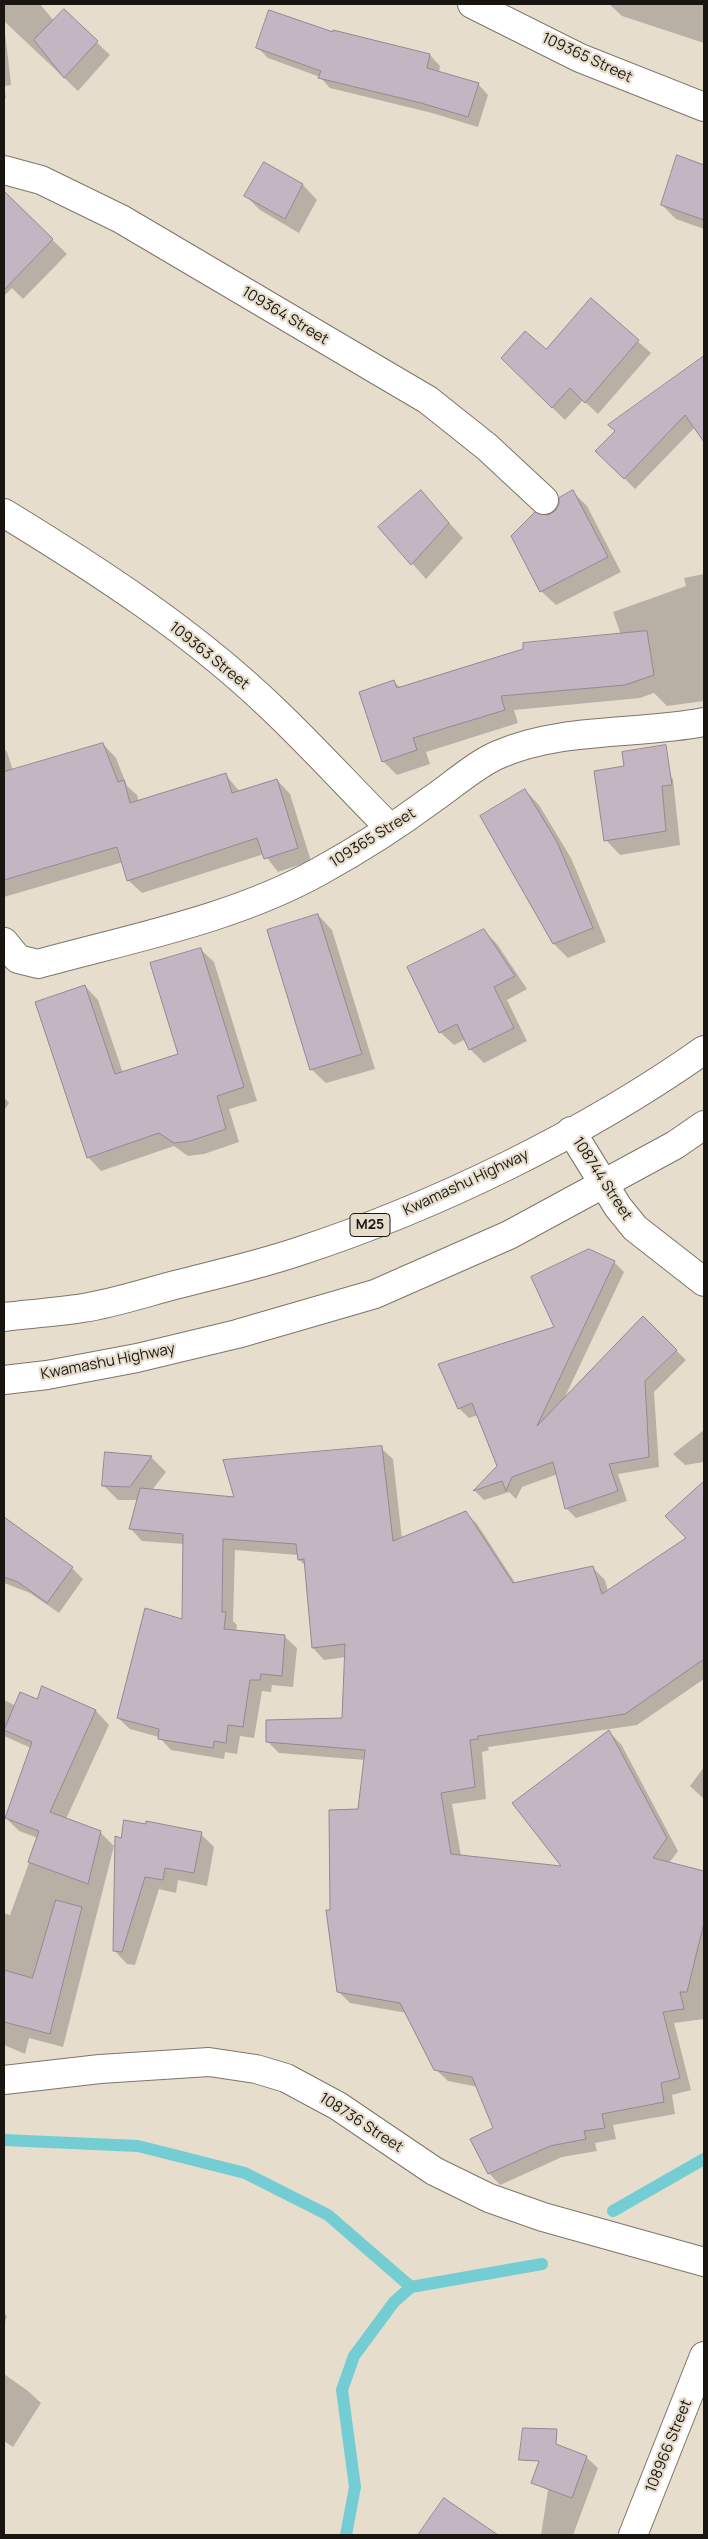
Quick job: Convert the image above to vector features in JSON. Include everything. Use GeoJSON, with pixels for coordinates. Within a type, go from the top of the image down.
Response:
{"type":"FeatureCollection","features":[{"type":"Feature","properties":{"kind":"street","name":"109365 Street"},"geometry":{"type":"LineString","coordinates":[[472,4],[580,58],[704,107]]}},
{"type":"Feature","properties":{"kind":"street","name":"109364 Street"},"geometry":{"type":"LineString","coordinates":[[4,170],[41,180],[122,219],[428,400],[487,447],[544,500]]}},
{"type":"Feature","properties":{"kind":"street","name":"109363 Street"},"geometry":{"type":"LineString","coordinates":[[4,513],[86,563],[190,638],[273,708],[390,828]]}},
{"type":"Feature","properties":{"kind":"street","name":"109365 Street"},"geometry":{"type":"LineString","coordinates":[[4,942],[18,959],[38,964],[186,924],[268,897],[320,871],[390,828],[498,754],[535,741],[679,727],[704,722]]}},
{"type":"Feature","properties":{"kind":"street","name":"Kwamashu Highway"},"geometry":{"type":"LineString","coordinates":[[4,1317],[84,1307],[296,1252],[396,1216],[480,1178],[571,1131],[659,1082],[704,1050]]}},
{"type":"Feature","properties":{"kind":"street","name":"Kwamashu Highway"},"geometry":{"type":"LineString","coordinates":[[4,1380],[47,1375],[137,1358],[237,1334],[375,1294],[508,1235],[675,1145],[704,1125]]}},
{"type":"Feature","properties":{"kind":"street","name":"108744 Street"},"geometry":{"type":"LineString","coordinates":[[571,1131],[603,1185],[635,1228],[704,1282]]}},
{"type":"Feature","properties":{"kind":"street","name":"108736 Street"},"geometry":{"type":"LineString","coordinates":[[4,2080],[100,2070],[209,2062],[256,2069],[286,2078],[338,2106],[434,2171],[490,2198],[543,2217],[704,2262]]}},
{"type":"Feature","properties":{"kind":"street","name":"108966 Street"},"geometry":{"type":"LineString","coordinates":[[633,2535],[704,2356]]}},
{"type":"Feature","properties":{"kind":"building"},"geometry":{"type":"Polygon","coordinates":[[[64,9],[98,41],[64,78],[34,40],[64,9]]]}},
{"type":"Feature","properties":{"kind":"building"},"geometry":{"type":"Polygon","coordinates":[[[269,10],[333,32],[333,30],[430,54],[427,68],[479,83],[468,117],[421,103],[318,78],[321,71],[256,48],[269,10]]]}},
{"type":"Feature","properties":{"kind":"building"},"geometry":{"type":"Polygon","coordinates":[[[677,155],[704,165],[704,220],[661,205],[677,155]]]}},
{"type":"Feature","properties":{"kind":"building"},"geometry":{"type":"Polygon","coordinates":[[[264,162],[303,184],[285,219],[244,196],[264,162]]]}},
{"type":"Feature","properties":{"kind":"building"},"geometry":{"type":"Polygon","coordinates":[[[4,191],[53,239],[4,290],[4,191]]]}},
{"type":"Feature","properties":{"kind":"building"},"geometry":{"type":"Polygon","coordinates":[[[591,298],[639,340],[585,403],[570,388],[552,408],[501,358],[525,331],[546,349],[591,298]]]}},
{"type":"Feature","properties":{"kind":"building"},"geometry":{"type":"Polygon","coordinates":[[[704,356],[704,442],[685,415],[624,479],[595,451],[615,431],[608,425],[704,356]]]}},
{"type":"Feature","properties":{"kind":"building"},"geometry":{"type":"Polygon","coordinates":[[[421,490],[449,523],[411,565],[378,527],[421,490]]]}},
{"type":"Feature","properties":{"kind":"building"},"geometry":{"type":"Polygon","coordinates":[[[573,490],[608,557],[540,592],[511,536],[535,512],[548,515],[555,511],[559,504],[559,498],[573,490]]]}},
{"type":"Feature","properties":{"kind":"building"},"geometry":{"type":"Polygon","coordinates":[[[647,631],[654,675],[625,685],[501,696],[505,710],[413,738],[417,750],[382,762],[359,692],[394,680],[397,688],[523,649],[523,643],[647,631]]]}},
{"type":"Feature","properties":{"kind":"building"},"geometry":{"type":"Polygon","coordinates":[[[103,743],[118,782],[124,780],[130,803],[226,773],[232,793],[277,779],[298,848],[264,859],[257,838],[127,881],[117,847],[4,880],[4,772],[103,743]]]}},
{"type":"Feature","properties":{"kind":"building"},"geometry":{"type":"Polygon","coordinates":[[[666,745],[672,785],[662,786],[666,831],[604,841],[594,771],[624,766],[622,752],[666,745]]]}},
{"type":"Feature","properties":{"kind":"building"},"geometry":{"type":"Polygon","coordinates":[[[525,789],[557,842],[593,928],[553,944],[480,816],[525,789]]]}},
{"type":"Feature","properties":{"kind":"building"},"geometry":{"type":"Polygon","coordinates":[[[318,914],[362,1054],[310,1070],[267,930],[318,914]]]}},
{"type":"Feature","properties":{"kind":"building"},"geometry":{"type":"Polygon","coordinates":[[[484,929],[515,976],[494,987],[514,1028],[469,1050],[457,1024],[439,1033],[407,967],[484,929]]]}},
{"type":"Feature","properties":{"kind":"building"},"geometry":{"type":"Polygon","coordinates":[[[201,948],[244,1087],[217,1096],[226,1129],[190,1141],[174,1143],[159,1133],[87,1158],[35,1002],[85,985],[115,1074],[178,1054],[150,963],[201,948]]]}},
{"type":"Feature","properties":{"kind":"building"},"geometry":{"type":"Polygon","coordinates":[[[589,1249],[615,1261],[537,1426],[643,1316],[677,1350],[645,1381],[649,1457],[609,1464],[618,1491],[565,1509],[553,1462],[512,1477],[506,1491],[502,1481],[473,1491],[497,1466],[472,1403],[458,1409],[438,1364],[554,1327],[531,1277],[589,1249]]]}},
{"type":"Feature","properties":{"kind":"building"},"geometry":{"type":"Polygon","coordinates":[[[382,1446],[393,1541],[466,1511],[513,1583],[593,1566],[602,1594],[686,1538],[665,1516],[704,1481],[704,1659],[625,1714],[478,1736],[478,1739],[470,1740],[475,1787],[441,1793],[451,1854],[561,1866],[512,1803],[609,1730],[667,1838],[653,1858],[704,1871],[704,1923],[687,1992],[680,1992],[684,2009],[663,2012],[680,2078],[661,2083],[664,2102],[602,2114],[605,2128],[584,2131],[586,2139],[550,2146],[488,2174],[470,2139],[493,2128],[472,2077],[434,2070],[400,2003],[337,1992],[326,1910],[330,1910],[329,1810],[358,1809],[365,1750],[266,1742],[266,1720],[342,1718],[345,1644],[312,1648],[304,1559],[298,1560],[296,1544],[223,1539],[222,1612],[226,1612],[224,1629],[285,1635],[282,1676],[261,1674],[260,1680],[250,1680],[243,1727],[228,1725],[226,1743],[214,1741],[213,1748],[158,1739],[159,1729],[117,1718],[145,1608],[182,1619],[183,1534],[129,1529],[140,1488],[234,1497],[223,1460],[382,1446]]]}},
{"type":"Feature","properties":{"kind":"building"},"geometry":{"type":"Polygon","coordinates":[[[105,1452],[152,1456],[130,1487],[102,1486],[105,1452]]]}},
{"type":"Feature","properties":{"kind":"building"},"geometry":{"type":"Polygon","coordinates":[[[4,1517],[73,1567],[47,1603],[18,1582],[4,1577],[4,1517]]]}},
{"type":"Feature","properties":{"kind":"building"},"geometry":{"type":"Polygon","coordinates":[[[42,1686],[96,1710],[50,1812],[101,1831],[88,1884],[28,1862],[39,1831],[5,1818],[32,1742],[4,1730],[20,1692],[37,1699],[42,1686]]]}},
{"type":"Feature","properties":{"kind":"building"},"geometry":{"type":"Polygon","coordinates":[[[124,1820],[146,1824],[146,1821],[202,1832],[194,1873],[165,1868],[163,1880],[145,1877],[122,1952],[113,1951],[115,1836],[121,1838],[124,1820]]]}},
{"type":"Feature","properties":{"kind":"building"},"geometry":{"type":"Polygon","coordinates":[[[56,1900],[82,1907],[50,2034],[4,2022],[4,1970],[32,1978],[56,1900]]]}},
{"type":"Feature","properties":{"kind":"building"},"geometry":{"type":"Polygon","coordinates":[[[523,2428],[557,2429],[556,2444],[587,2456],[572,2498],[531,2483],[539,2461],[519,2460],[523,2428]]]}},
{"type":"Feature","properties":{"kind":"building"},"geometry":{"type":"Polygon","coordinates":[[[444,2498],[498,2535],[418,2535],[444,2498]]]}},
{"type":"Feature","properties":{"kind":"waterway"},"geometry":{"type":"LineString","coordinates":[[4,2140],[138,2146],[245,2173],[328,2215],[411,2287]]}},
{"type":"Feature","properties":{"kind":"waterway"},"geometry":{"type":"LineString","coordinates":[[613,2211],[704,2159]]}},
{"type":"Feature","properties":{"kind":"waterway"},"geometry":{"type":"LineString","coordinates":[[346,2535],[355,2487],[342,2390],[354,2356],[394,2302],[411,2287],[542,2264]]}}]}
